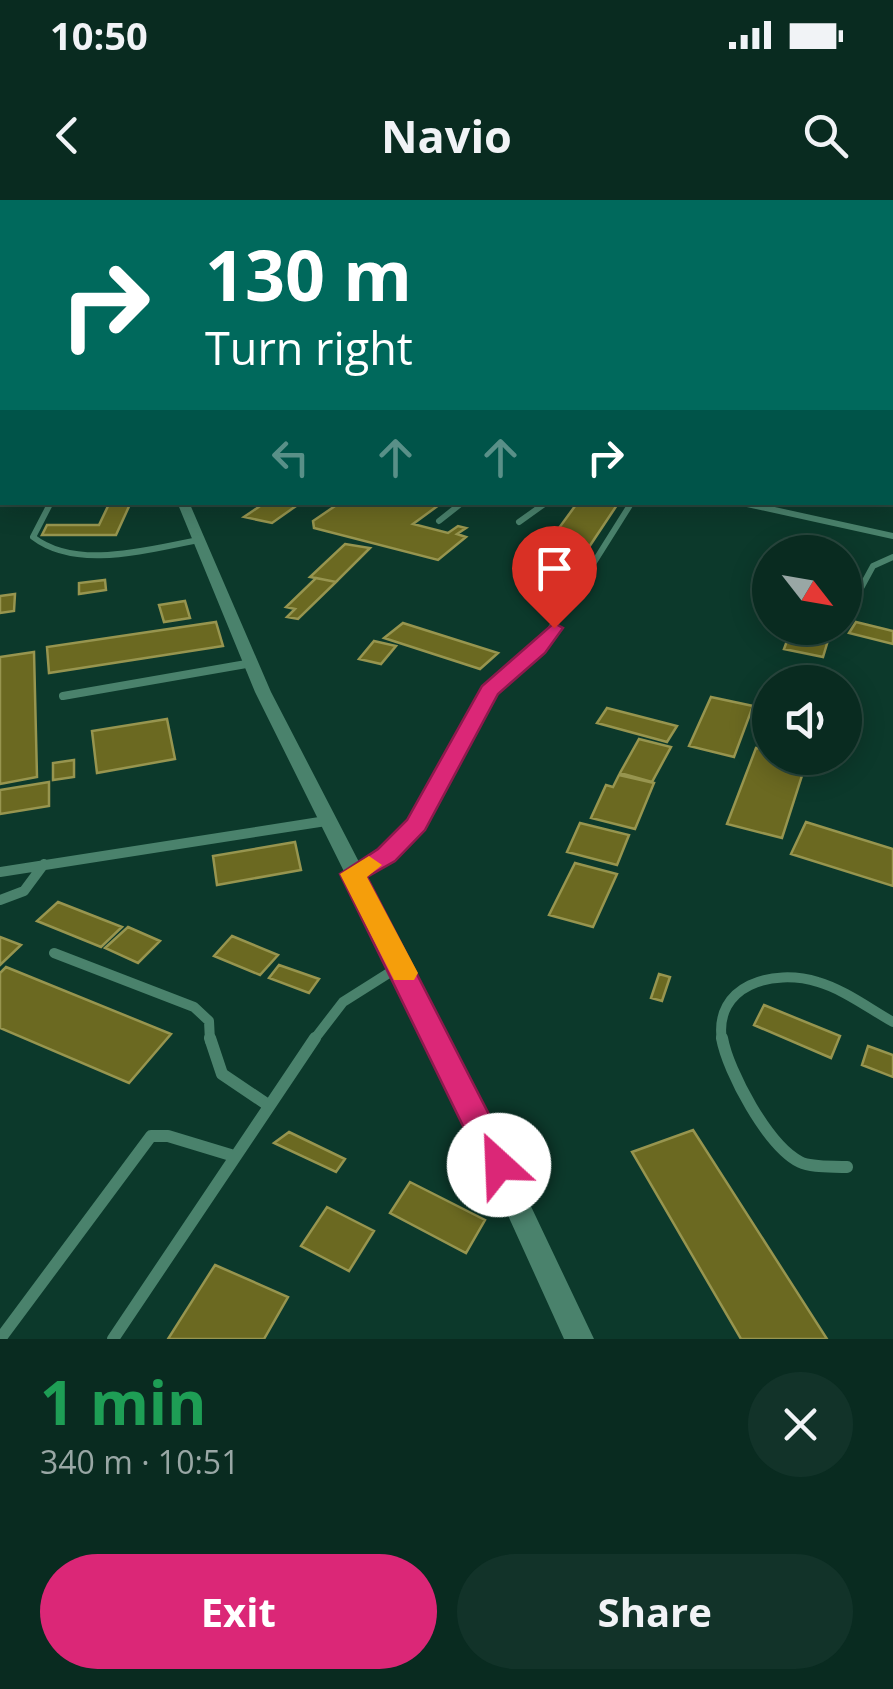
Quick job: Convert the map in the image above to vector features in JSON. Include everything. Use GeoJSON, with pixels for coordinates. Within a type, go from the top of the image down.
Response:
{"type":"FeatureCollection","features":[{"type":"Feature","properties":{"kind":"street"},"geometry":{"type":"LineString","coordinates":[[184,505],[326,821],[450,1060],[579,1339]]}},
{"type":"Feature","properties":{"kind":"lane"},"geometry":{"type":"LineString","coordinates":[[439,521],[459,505]]}},
{"type":"Feature","properties":{"kind":"lane"},"geometry":{"type":"LineString","coordinates":[[519,522],[543,505]]}},
{"type":"Feature","properties":{"kind":"lane"},"geometry":{"type":"LineString","coordinates":[[353,874],[386,855],[417,824],[489,690],[544,641],[630,505]]}},
{"type":"Feature","properties":{"kind":"lane"},"geometry":{"type":"LineString","coordinates":[[752,505],[893,536]]}},
{"type":"Feature","properties":{"kind":"lane"},"geometry":{"type":"LineString","coordinates":[[49,506],[32,536],[56,552],[146,549],[199,540]]}},
{"type":"Feature","properties":{"kind":"lane"},"geometry":{"type":"LineString","coordinates":[[862,585],[872,566],[893,556]]}},
{"type":"Feature","properties":{"kind":"lane"},"geometry":{"type":"LineString","coordinates":[[63,696],[252,663]]}},
{"type":"Feature","properties":{"kind":"lane"},"geometry":{"type":"LineString","coordinates":[[0,872],[326,821]]}},
{"type":"Feature","properties":{"kind":"lane"},"geometry":{"type":"LineString","coordinates":[[0,900],[24,891],[44,864]]}},
{"type":"Feature","properties":{"kind":"lane"},"geometry":{"type":"LineString","coordinates":[[54,953],[194,1007],[209,1022],[210,1056],[222,1078],[268,1105]]}},
{"type":"Feature","properties":{"kind":"lane"},"geometry":{"type":"LineString","coordinates":[[113,1339],[268,1105],[343,1002],[400,966]]}},
{"type":"Feature","properties":{"kind":"lane"},"geometry":{"type":"LineString","coordinates":[[847,1167],[803,1164],[778,1146],[726,1062],[719,1021],[730,997],[757,980],[791,976],[820,982],[893,1022]]}},
{"type":"Feature","properties":{"kind":"lane"},"geometry":{"type":"LineString","coordinates":[[0,1339],[152,1136],[168,1136],[234,1156]]}},
{"type":"Feature","properties":{"kind":"building"},"geometry":{"type":"Polygon","coordinates":[[[109,505],[130,505],[116,535],[42,535],[47,525],[99,525],[109,505]]]}},
{"type":"Feature","properties":{"kind":"building"},"geometry":{"type":"Polygon","coordinates":[[[262,505],[296,506],[272,523],[244,517],[262,505]]]}},
{"type":"Feature","properties":{"kind":"building"},"geometry":{"type":"Polygon","coordinates":[[[337,505],[439,505],[413,524],[448,533],[458,526],[466,528],[457,534],[466,537],[438,560],[314,528],[313,521],[337,505]]]}},
{"type":"Feature","properties":{"kind":"building"},"geometry":{"type":"Polygon","coordinates":[[[576,505],[617,505],[587,550],[548,543],[576,505]]]}},
{"type":"Feature","properties":{"kind":"building"},"geometry":{"type":"Polygon","coordinates":[[[345,544],[370,548],[336,582],[310,577],[345,544]]]}},
{"type":"Feature","properties":{"kind":"building"},"geometry":{"type":"Polygon","coordinates":[[[316,578],[336,582],[298,619],[287,617],[295,609],[286,607],[316,578]]]}},
{"type":"Feature","properties":{"kind":"building"},"geometry":{"type":"Polygon","coordinates":[[[105,580],[106,590],[79,594],[79,583],[105,580]]]}},
{"type":"Feature","properties":{"kind":"building"},"geometry":{"type":"Polygon","coordinates":[[[15,594],[14,611],[0,613],[0,596],[15,594]]]}},
{"type":"Feature","properties":{"kind":"building"},"geometry":{"type":"Polygon","coordinates":[[[185,601],[190,618],[164,622],[159,605],[185,601]]]}},
{"type":"Feature","properties":{"kind":"building"},"geometry":{"type":"Polygon","coordinates":[[[216,622],[223,646],[49,673],[47,647],[216,622]]]}},
{"type":"Feature","properties":{"kind":"building"},"geometry":{"type":"Polygon","coordinates":[[[403,623],[498,653],[480,669],[384,638],[403,623]]]}},
{"type":"Feature","properties":{"kind":"building"},"geometry":{"type":"Polygon","coordinates":[[[862,623],[893,631],[893,644],[862,636],[862,623]]]}},
{"type":"Feature","properties":{"kind":"building"},"geometry":{"type":"Polygon","coordinates":[[[374,641],[396,646],[381,664],[359,659],[374,641]]]}},
{"type":"Feature","properties":{"kind":"building"},"geometry":{"type":"Polygon","coordinates":[[[785,645],[827,645],[823,657],[784,649],[785,645]]]}},
{"type":"Feature","properties":{"kind":"building"},"geometry":{"type":"Polygon","coordinates":[[[34,652],[37,777],[0,784],[0,657],[34,652]]]}},
{"type":"Feature","properties":{"kind":"building"},"geometry":{"type":"Polygon","coordinates":[[[711,697],[752,706],[734,757],[689,746],[711,697]]]}},
{"type":"Feature","properties":{"kind":"building"},"geometry":{"type":"Polygon","coordinates":[[[607,708],[677,726],[667,742],[597,723],[607,708]]]}},
{"type":"Feature","properties":{"kind":"building"},"geometry":{"type":"Polygon","coordinates":[[[167,719],[175,759],[97,773],[92,731],[167,719]]]}},
{"type":"Feature","properties":{"kind":"building"},"geometry":{"type":"Polygon","coordinates":[[[639,739],[671,747],[652,782],[620,773],[639,739]]]}},
{"type":"Feature","properties":{"kind":"building"},"geometry":{"type":"Polygon","coordinates":[[[752,758],[752,775],[802,775],[782,838],[727,824],[752,758]]]}},
{"type":"Feature","properties":{"kind":"building"},"geometry":{"type":"Polygon","coordinates":[[[74,760],[74,777],[53,780],[53,763],[74,760]]]}},
{"type":"Feature","properties":{"kind":"building"},"geometry":{"type":"Polygon","coordinates":[[[619,775],[654,783],[635,829],[591,818],[606,785],[613,787],[619,775]]]}},
{"type":"Feature","properties":{"kind":"building"},"geometry":{"type":"Polygon","coordinates":[[[49,782],[49,806],[0,814],[0,790],[49,782]]]}},
{"type":"Feature","properties":{"kind":"building"},"geometry":{"type":"Polygon","coordinates":[[[806,822],[893,849],[893,886],[791,854],[806,822]]]}},
{"type":"Feature","properties":{"kind":"building"},"geometry":{"type":"Polygon","coordinates":[[[580,823],[629,835],[617,865],[567,852],[580,823]]]}},
{"type":"Feature","properties":{"kind":"building"},"geometry":{"type":"Polygon","coordinates":[[[295,842],[301,870],[217,885],[213,856],[295,842]]]}},
{"type":"Feature","properties":{"kind":"building"},"geometry":{"type":"Polygon","coordinates":[[[575,863],[617,874],[593,927],[549,915],[575,863]]]}},
{"type":"Feature","properties":{"kind":"building"},"geometry":{"type":"Polygon","coordinates":[[[58,902],[122,927],[101,947],[37,921],[58,902]]]}},
{"type":"Feature","properties":{"kind":"building"},"geometry":{"type":"Polygon","coordinates":[[[128,927],[160,941],[138,963],[105,948],[128,927]]]}},
{"type":"Feature","properties":{"kind":"building"},"geometry":{"type":"Polygon","coordinates":[[[232,936],[278,955],[260,975],[214,956],[232,936]]]}},
{"type":"Feature","properties":{"kind":"building"},"geometry":{"type":"Polygon","coordinates":[[[0,937],[21,945],[0,965],[0,937]]]}},
{"type":"Feature","properties":{"kind":"building"},"geometry":{"type":"Polygon","coordinates":[[[279,965],[319,979],[309,993],[269,978],[279,965]]]}},
{"type":"Feature","properties":{"kind":"building"},"geometry":{"type":"Polygon","coordinates":[[[6,967],[171,1034],[129,1083],[0,1028],[0,973],[6,967]]]}},
{"type":"Feature","properties":{"kind":"building"},"geometry":{"type":"Polygon","coordinates":[[[659,974],[670,977],[662,1001],[651,998],[659,974]]]}},
{"type":"Feature","properties":{"kind":"building"},"geometry":{"type":"Polygon","coordinates":[[[764,1005],[840,1036],[831,1058],[754,1025],[764,1005]]]}},
{"type":"Feature","properties":{"kind":"building"},"geometry":{"type":"Polygon","coordinates":[[[868,1046],[893,1055],[893,1077],[862,1065],[868,1046]]]}},
{"type":"Feature","properties":{"kind":"building"},"geometry":{"type":"Polygon","coordinates":[[[693,1130],[827,1339],[741,1339],[632,1152],[693,1130]]]}},
{"type":"Feature","properties":{"kind":"building"},"geometry":{"type":"Polygon","coordinates":[[[289,1132],[345,1159],[336,1172],[274,1143],[289,1132]]]}},
{"type":"Feature","properties":{"kind":"building"},"geometry":{"type":"Polygon","coordinates":[[[410,1182],[485,1220],[466,1253],[390,1213],[410,1182]]]}},
{"type":"Feature","properties":{"kind":"building"},"geometry":{"type":"Polygon","coordinates":[[[327,1207],[374,1231],[349,1271],[301,1246],[327,1207]]]}},
{"type":"Feature","properties":{"kind":"building"},"geometry":{"type":"Polygon","coordinates":[[[215,1265],[288,1297],[264,1339],[168,1339],[215,1265]]]}},
{"type":"Feature","properties":{"kind":"slow traffic"},"geometry":{"type":"LineString","coordinates":[[369,865],[353,874],[404,973]]}},
{"type":"Feature","properties":{"kind":"route"},"geometry":{"type":"LineString","coordinates":[[499,1165],[450,1060],[353,874],[405,839],[417,824],[489,690],[538,649],[554,628]]}}]}
